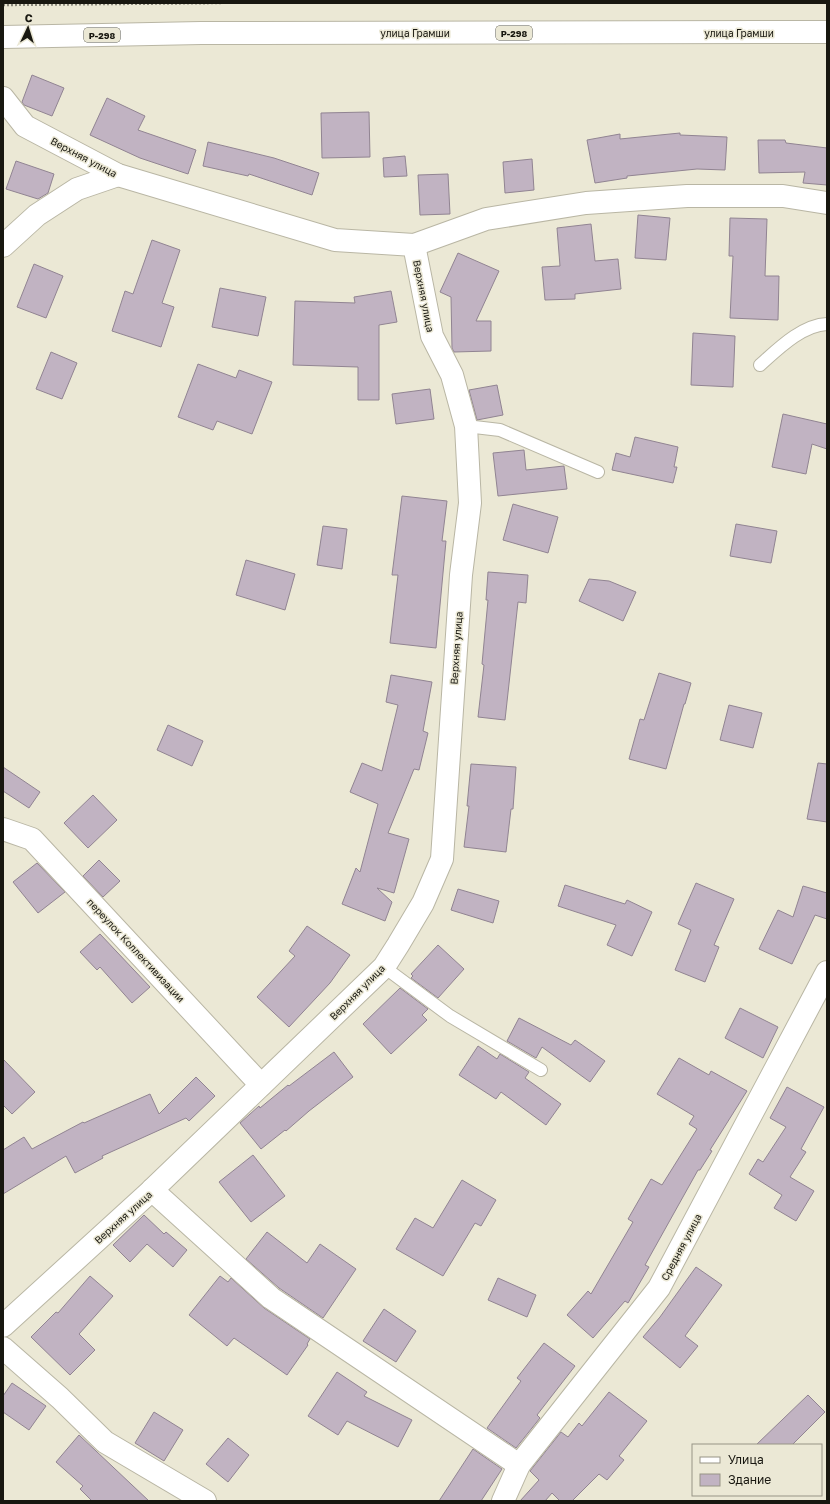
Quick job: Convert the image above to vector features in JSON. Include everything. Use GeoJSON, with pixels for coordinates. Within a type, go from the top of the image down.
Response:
{"type":"FeatureCollection","features":[{"type":"Feature","properties":{"kind":"main road","name":"улица Грамши"},"geometry":{"type":"LineString","coordinates":[[3,37],[201,33],[827,32]]}},
{"type":"Feature","properties":{"kind":"main road","name":"Верхняя улица"},"geometry":{"type":"LineString","coordinates":[[3,98],[25,126],[118,175],[335,240],[414,245],[432,336],[452,375],[466,426],[470,503],[461,575],[442,859],[423,903],[384,967],[152,1190],[3,1326]]}},
{"type":"Feature","properties":{"kind":"main road"},"geometry":{"type":"LineString","coordinates":[[3,246],[37,215],[77,189],[118,175]]}},
{"type":"Feature","properties":{"kind":"main road"},"geometry":{"type":"LineString","coordinates":[[414,245],[486,219],[586,203],[687,196],[783,196],[827,203]]}},
{"type":"Feature","properties":{"kind":"main road","name":"переулок Коллективизации"},"geometry":{"type":"LineString","coordinates":[[3,829],[32,840],[261,1084]]}},
{"type":"Feature","properties":{"kind":"main road","name":"Средняя улица"},"geometry":{"type":"LineString","coordinates":[[503,1501],[518,1464],[659,1288],[827,972]]}},
{"type":"Feature","properties":{"kind":"main road"},"geometry":{"type":"LineString","coordinates":[[152,1190],[270,1298],[518,1464]]}},
{"type":"Feature","properties":{"kind":"main road"},"geometry":{"type":"LineString","coordinates":[[3,1348],[60,1398],[105,1442],[205,1501]]}},
{"type":"Feature","properties":{"kind":"lane"},"geometry":{"type":"LineString","coordinates":[[760,365],[793,337],[820,324],[827,324]]}},
{"type":"Feature","properties":{"kind":"lane"},"geometry":{"type":"LineString","coordinates":[[466,426],[500,430],[598,472]]}},
{"type":"Feature","properties":{"kind":"lane"},"geometry":{"type":"LineString","coordinates":[[384,967],[450,1016],[541,1070]]}},
{"type":"Feature","properties":{"kind":"path"},"geometry":{"type":"LineString","coordinates":[[3,6],[222,3]]}},
{"type":"Feature","properties":{"kind":"building"},"geometry":{"type":"Polygon","coordinates":[[[32,75],[64,88],[52,116],[24,105],[22,102],[32,75]]]}},
{"type":"Feature","properties":{"kind":"building"},"geometry":{"type":"Polygon","coordinates":[[[107,98],[145,116],[138,130],[196,150],[188,174],[140,158],[90,135],[107,98]]]}},
{"type":"Feature","properties":{"kind":"building"},"geometry":{"type":"Polygon","coordinates":[[[369,112],[370,157],[322,158],[321,113],[369,112]]]}},
{"type":"Feature","properties":{"kind":"building"},"geometry":{"type":"Polygon","coordinates":[[[680,133],[680,135],[727,137],[725,170],[697,169],[627,176],[627,178],[595,183],[587,140],[620,134],[620,139],[680,133]]]}},
{"type":"Feature","properties":{"kind":"building"},"geometry":{"type":"Polygon","coordinates":[[[758,140],[785,140],[786,143],[827,148],[827,185],[803,183],[805,172],[759,173],[758,140]]]}},
{"type":"Feature","properties":{"kind":"building"},"geometry":{"type":"Polygon","coordinates":[[[208,142],[274,158],[319,173],[312,195],[249,174],[248,176],[203,166],[208,142]]]}},
{"type":"Feature","properties":{"kind":"building"},"geometry":{"type":"Polygon","coordinates":[[[405,156],[407,176],[384,177],[383,158],[405,156]]]}},
{"type":"Feature","properties":{"kind":"building"},"geometry":{"type":"Polygon","coordinates":[[[532,159],[534,190],[505,193],[503,162],[532,159]]]}},
{"type":"Feature","properties":{"kind":"building"},"geometry":{"type":"Polygon","coordinates":[[[16,161],[54,174],[48,193],[38,199],[6,189],[16,161]]]}},
{"type":"Feature","properties":{"kind":"building"},"geometry":{"type":"Polygon","coordinates":[[[448,174],[450,214],[420,215],[418,175],[448,174]]]}},
{"type":"Feature","properties":{"kind":"building"},"geometry":{"type":"Polygon","coordinates":[[[638,215],[670,218],[666,260],[635,258],[638,215]]]}},
{"type":"Feature","properties":{"kind":"building"},"geometry":{"type":"Polygon","coordinates":[[[730,218],[767,219],[765,276],[779,276],[778,320],[730,318],[733,256],[729,256],[730,218]]]}},
{"type":"Feature","properties":{"kind":"building"},"geometry":{"type":"Polygon","coordinates":[[[591,224],[595,261],[618,259],[621,289],[575,294],[575,299],[545,300],[542,267],[560,266],[557,228],[591,224]]]}},
{"type":"Feature","properties":{"kind":"building"},"geometry":{"type":"Polygon","coordinates":[[[152,240],[180,250],[162,303],[174,307],[161,347],[112,331],[125,291],[133,294],[152,240]]]}},
{"type":"Feature","properties":{"kind":"building"},"geometry":{"type":"Polygon","coordinates":[[[458,253],[499,271],[476,321],[491,321],[491,351],[454,352],[452,348],[451,297],[440,292],[458,253]]]}},
{"type":"Feature","properties":{"kind":"building"},"geometry":{"type":"Polygon","coordinates":[[[34,264],[63,276],[46,318],[17,307],[34,264]]]}},
{"type":"Feature","properties":{"kind":"building"},"geometry":{"type":"Polygon","coordinates":[[[220,288],[266,297],[258,336],[212,327],[220,288]]]}},
{"type":"Feature","properties":{"kind":"building"},"geometry":{"type":"Polygon","coordinates":[[[391,291],[397,322],[379,325],[379,400],[358,400],[358,367],[293,365],[295,301],[355,303],[354,297],[391,291]]]}},
{"type":"Feature","properties":{"kind":"building"},"geometry":{"type":"Polygon","coordinates":[[[693,333],[735,336],[733,387],[691,385],[693,333]]]}},
{"type":"Feature","properties":{"kind":"building"},"geometry":{"type":"Polygon","coordinates":[[[51,352],[77,363],[62,399],[36,389],[51,352]]]}},
{"type":"Feature","properties":{"kind":"building"},"geometry":{"type":"Polygon","coordinates":[[[198,364],[236,378],[239,370],[272,382],[252,434],[217,421],[213,430],[178,417],[198,364]]]}},
{"type":"Feature","properties":{"kind":"building"},"geometry":{"type":"Polygon","coordinates":[[[497,385],[503,415],[477,420],[469,390],[497,385]]]}},
{"type":"Feature","properties":{"kind":"building"},"geometry":{"type":"Polygon","coordinates":[[[430,389],[434,419],[396,424],[392,394],[430,389]]]}},
{"type":"Feature","properties":{"kind":"building"},"geometry":{"type":"Polygon","coordinates":[[[783,414],[827,424],[827,449],[812,444],[806,474],[772,467],[783,414]]]}},
{"type":"Feature","properties":{"kind":"building"},"geometry":{"type":"Polygon","coordinates":[[[635,437],[678,447],[674,467],[677,467],[673,483],[612,470],[616,453],[630,457],[635,437]]]}},
{"type":"Feature","properties":{"kind":"building"},"geometry":{"type":"Polygon","coordinates":[[[524,450],[526,470],[564,466],[567,489],[498,496],[493,453],[524,450]]]}},
{"type":"Feature","properties":{"kind":"building"},"geometry":{"type":"Polygon","coordinates":[[[402,496],[447,501],[442,541],[446,541],[436,648],[390,643],[398,575],[392,575],[402,496]]]}},
{"type":"Feature","properties":{"kind":"building"},"geometry":{"type":"Polygon","coordinates":[[[513,504],[558,517],[548,553],[503,540],[513,504]]]}},
{"type":"Feature","properties":{"kind":"building"},"geometry":{"type":"Polygon","coordinates":[[[736,524],[777,531],[771,563],[730,556],[736,524]]]}},
{"type":"Feature","properties":{"kind":"building"},"geometry":{"type":"Polygon","coordinates":[[[323,526],[347,529],[342,569],[317,565],[323,526]]]}},
{"type":"Feature","properties":{"kind":"building"},"geometry":{"type":"Polygon","coordinates":[[[246,560],[295,574],[285,610],[236,595],[246,560]]]}},
{"type":"Feature","properties":{"kind":"building"},"geometry":{"type":"Polygon","coordinates":[[[488,572],[528,575],[526,603],[518,602],[505,720],[478,717],[484,665],[482,664],[488,600],[486,600],[488,572]]]}},
{"type":"Feature","properties":{"kind":"building"},"geometry":{"type":"Polygon","coordinates":[[[589,579],[609,581],[636,592],[623,621],[579,601],[589,579]]]}},
{"type":"Feature","properties":{"kind":"building"},"geometry":{"type":"Polygon","coordinates":[[[659,673],[691,683],[666,769],[629,759],[640,719],[644,720],[659,673]]]}},
{"type":"Feature","properties":{"kind":"building"},"geometry":{"type":"Polygon","coordinates":[[[391,675],[432,682],[423,731],[428,733],[419,770],[414,769],[388,833],[409,839],[394,893],[377,888],[392,902],[385,921],[342,904],[356,868],[360,872],[378,804],[350,792],[362,763],[382,771],[398,705],[386,702],[391,675]]]}},
{"type":"Feature","properties":{"kind":"building"},"geometry":{"type":"Polygon","coordinates":[[[729,705],[762,713],[753,748],[720,740],[729,705]]]}},
{"type":"Feature","properties":{"kind":"building"},"geometry":{"type":"Polygon","coordinates":[[[168,725],[203,741],[192,766],[157,750],[168,725]]]}},
{"type":"Feature","properties":{"kind":"building"},"geometry":{"type":"Polygon","coordinates":[[[818,763],[827,764],[827,822],[807,819],[818,763]]]}},
{"type":"Feature","properties":{"kind":"building"},"geometry":{"type":"Polygon","coordinates":[[[471,764],[516,767],[513,809],[511,809],[506,852],[464,847],[469,806],[467,806],[471,764]]]}},
{"type":"Feature","properties":{"kind":"building"},"geometry":{"type":"Polygon","coordinates":[[[3,767],[40,792],[29,808],[3,791],[3,767]]]}},
{"type":"Feature","properties":{"kind":"building"},"geometry":{"type":"Polygon","coordinates":[[[93,795],[117,820],[88,848],[64,823],[93,795]]]}},
{"type":"Feature","properties":{"kind":"building"},"geometry":{"type":"Polygon","coordinates":[[[99,860],[120,881],[103,897],[83,876],[99,860]]]}},
{"type":"Feature","properties":{"kind":"building"},"geometry":{"type":"Polygon","coordinates":[[[37,863],[65,892],[38,913],[13,882],[37,863]]]}},
{"type":"Feature","properties":{"kind":"building"},"geometry":{"type":"Polygon","coordinates":[[[696,883],[734,899],[714,945],[719,947],[705,982],[675,970],[691,930],[678,924],[696,883]]]}},
{"type":"Feature","properties":{"kind":"building"},"geometry":{"type":"Polygon","coordinates":[[[565,885],[625,904],[627,900],[652,912],[632,956],[607,945],[616,925],[558,906],[565,885]]]}},
{"type":"Feature","properties":{"kind":"building"},"geometry":{"type":"Polygon","coordinates":[[[803,886],[827,893],[827,919],[815,915],[792,964],[759,949],[778,910],[793,917],[803,886]]]}},
{"type":"Feature","properties":{"kind":"building"},"geometry":{"type":"Polygon","coordinates":[[[458,889],[499,901],[493,923],[451,910],[458,889]]]}},
{"type":"Feature","properties":{"kind":"building"},"geometry":{"type":"Polygon","coordinates":[[[307,926],[350,955],[330,983],[289,1027],[257,997],[295,956],[289,951],[307,926]]]}},
{"type":"Feature","properties":{"kind":"building"},"geometry":{"type":"Polygon","coordinates":[[[100,934],[150,987],[132,1003],[100,967],[97,970],[80,952],[100,934]]]}},
{"type":"Feature","properties":{"kind":"building"},"geometry":{"type":"Polygon","coordinates":[[[438,945],[464,969],[438,998],[411,978],[413,976],[411,974],[438,945]]]}},
{"type":"Feature","properties":{"kind":"building"},"geometry":{"type":"Polygon","coordinates":[[[400,988],[428,1009],[422,1015],[427,1020],[391,1054],[363,1024],[400,988]]]}},
{"type":"Feature","properties":{"kind":"building"},"geometry":{"type":"Polygon","coordinates":[[[740,1008],[778,1027],[763,1058],[725,1038],[740,1008]]]}},
{"type":"Feature","properties":{"kind":"building"},"geometry":{"type":"Polygon","coordinates":[[[519,1018],[571,1045],[575,1040],[605,1061],[590,1082],[542,1047],[536,1058],[507,1041],[519,1018]]]}},
{"type":"Feature","properties":{"kind":"building"},"geometry":{"type":"Polygon","coordinates":[[[478,1046],[497,1059],[500,1054],[529,1072],[525,1078],[561,1104],[546,1125],[501,1092],[496,1099],[459,1075],[478,1046]]]}},
{"type":"Feature","properties":{"kind":"building"},"geometry":{"type":"Polygon","coordinates":[[[334,1052],[353,1077],[286,1131],[285,1130],[261,1149],[240,1123],[259,1106],[260,1108],[288,1085],[289,1086],[334,1052]]]}},
{"type":"Feature","properties":{"kind":"building"},"geometry":{"type":"Polygon","coordinates":[[[679,1058],[709,1075],[711,1071],[747,1091],[710,1150],[712,1151],[700,1170],[698,1170],[645,1265],[649,1267],[628,1303],[625,1301],[593,1338],[567,1315],[588,1291],[591,1294],[633,1222],[628,1219],[651,1179],[662,1185],[697,1129],[689,1124],[694,1116],[657,1094],[679,1058]]]}},
{"type":"Feature","properties":{"kind":"building"},"geometry":{"type":"Polygon","coordinates":[[[3,1059],[35,1092],[12,1114],[3,1105],[3,1059]]]}},
{"type":"Feature","properties":{"kind":"building"},"geometry":{"type":"Polygon","coordinates":[[[196,1077],[215,1096],[189,1121],[186,1118],[102,1156],[103,1158],[75,1173],[66,1156],[3,1194],[3,1150],[24,1137],[32,1149],[83,1122],[84,1123],[150,1094],[159,1114],[196,1077]]]}},
{"type":"Feature","properties":{"kind":"building"},"geometry":{"type":"Polygon","coordinates":[[[787,1087],[824,1107],[801,1149],[806,1152],[790,1177],[814,1191],[796,1221],[774,1208],[782,1195],[749,1174],[758,1159],[763,1162],[786,1127],[770,1118],[787,1087]]]}},
{"type":"Feature","properties":{"kind":"building"},"geometry":{"type":"Polygon","coordinates":[[[253,1155],[285,1196],[251,1222],[219,1182],[253,1155]]]}},
{"type":"Feature","properties":{"kind":"building"},"geometry":{"type":"Polygon","coordinates":[[[462,1180],[496,1200],[481,1226],[475,1223],[443,1276],[396,1249],[415,1218],[433,1228],[462,1180]]]}},
{"type":"Feature","properties":{"kind":"building"},"geometry":{"type":"Polygon","coordinates":[[[144,1215],[164,1234],[166,1232],[187,1250],[173,1267],[147,1244],[130,1262],[113,1245],[144,1215]]]}},
{"type":"Feature","properties":{"kind":"building"},"geometry":{"type":"Polygon","coordinates":[[[267,1232],[307,1263],[320,1244],[356,1269],[323,1318],[279,1288],[246,1259],[267,1232]]]}},
{"type":"Feature","properties":{"kind":"building"},"geometry":{"type":"Polygon","coordinates":[[[696,1267],[722,1285],[685,1336],[698,1346],[680,1368],[643,1337],[660,1317],[696,1267]]]}},
{"type":"Feature","properties":{"kind":"building"},"geometry":{"type":"Polygon","coordinates":[[[90,1276],[113,1296],[79,1334],[95,1350],[70,1375],[31,1337],[56,1312],[58,1313],[90,1276]]]}},
{"type":"Feature","properties":{"kind":"building"},"geometry":{"type":"Polygon","coordinates":[[[220,1276],[228,1282],[231,1278],[264,1308],[310,1339],[307,1344],[308,1345],[287,1375],[234,1338],[227,1346],[189,1315],[220,1276]]]}},
{"type":"Feature","properties":{"kind":"building"},"geometry":{"type":"Polygon","coordinates":[[[498,1278],[536,1295],[527,1317],[488,1300],[498,1278]]]}},
{"type":"Feature","properties":{"kind":"building"},"geometry":{"type":"Polygon","coordinates":[[[384,1309],[416,1331],[396,1362],[363,1341],[384,1309]]]}},
{"type":"Feature","properties":{"kind":"building"},"geometry":{"type":"Polygon","coordinates":[[[544,1343],[575,1366],[537,1415],[540,1418],[516,1448],[487,1428],[521,1381],[517,1378],[544,1343]]]}},
{"type":"Feature","properties":{"kind":"building"},"geometry":{"type":"Polygon","coordinates":[[[337,1372],[367,1392],[364,1396],[412,1420],[398,1447],[347,1421],[338,1435],[308,1416],[337,1372]]]}},
{"type":"Feature","properties":{"kind":"building"},"geometry":{"type":"Polygon","coordinates":[[[12,1383],[46,1406],[29,1430],[3,1412],[3,1396],[12,1383]]]}},
{"type":"Feature","properties":{"kind":"building"},"geometry":{"type":"Polygon","coordinates":[[[609,1392],[647,1421],[619,1456],[624,1460],[607,1480],[599,1474],[572,1501],[560,1501],[552,1493],[545,1501],[520,1501],[539,1480],[530,1471],[561,1432],[568,1437],[579,1423],[582,1426],[609,1392]]]}},
{"type":"Feature","properties":{"kind":"building"},"geometry":{"type":"Polygon","coordinates":[[[808,1395],[825,1412],[793,1444],[757,1444],[808,1395]]]}},
{"type":"Feature","properties":{"kind":"building"},"geometry":{"type":"Polygon","coordinates":[[[154,1412],[183,1430],[164,1461],[135,1443],[154,1412]]]}},
{"type":"Feature","properties":{"kind":"building"},"geometry":{"type":"Polygon","coordinates":[[[79,1435],[149,1501],[92,1501],[80,1489],[83,1486],[56,1462],[79,1435]]]}},
{"type":"Feature","properties":{"kind":"building"},"geometry":{"type":"Polygon","coordinates":[[[228,1438],[249,1455],[228,1482],[206,1464],[228,1438]]]}},
{"type":"Feature","properties":{"kind":"building"},"geometry":{"type":"Polygon","coordinates":[[[473,1449],[502,1469],[481,1501],[439,1501],[473,1449]]]}}]}
